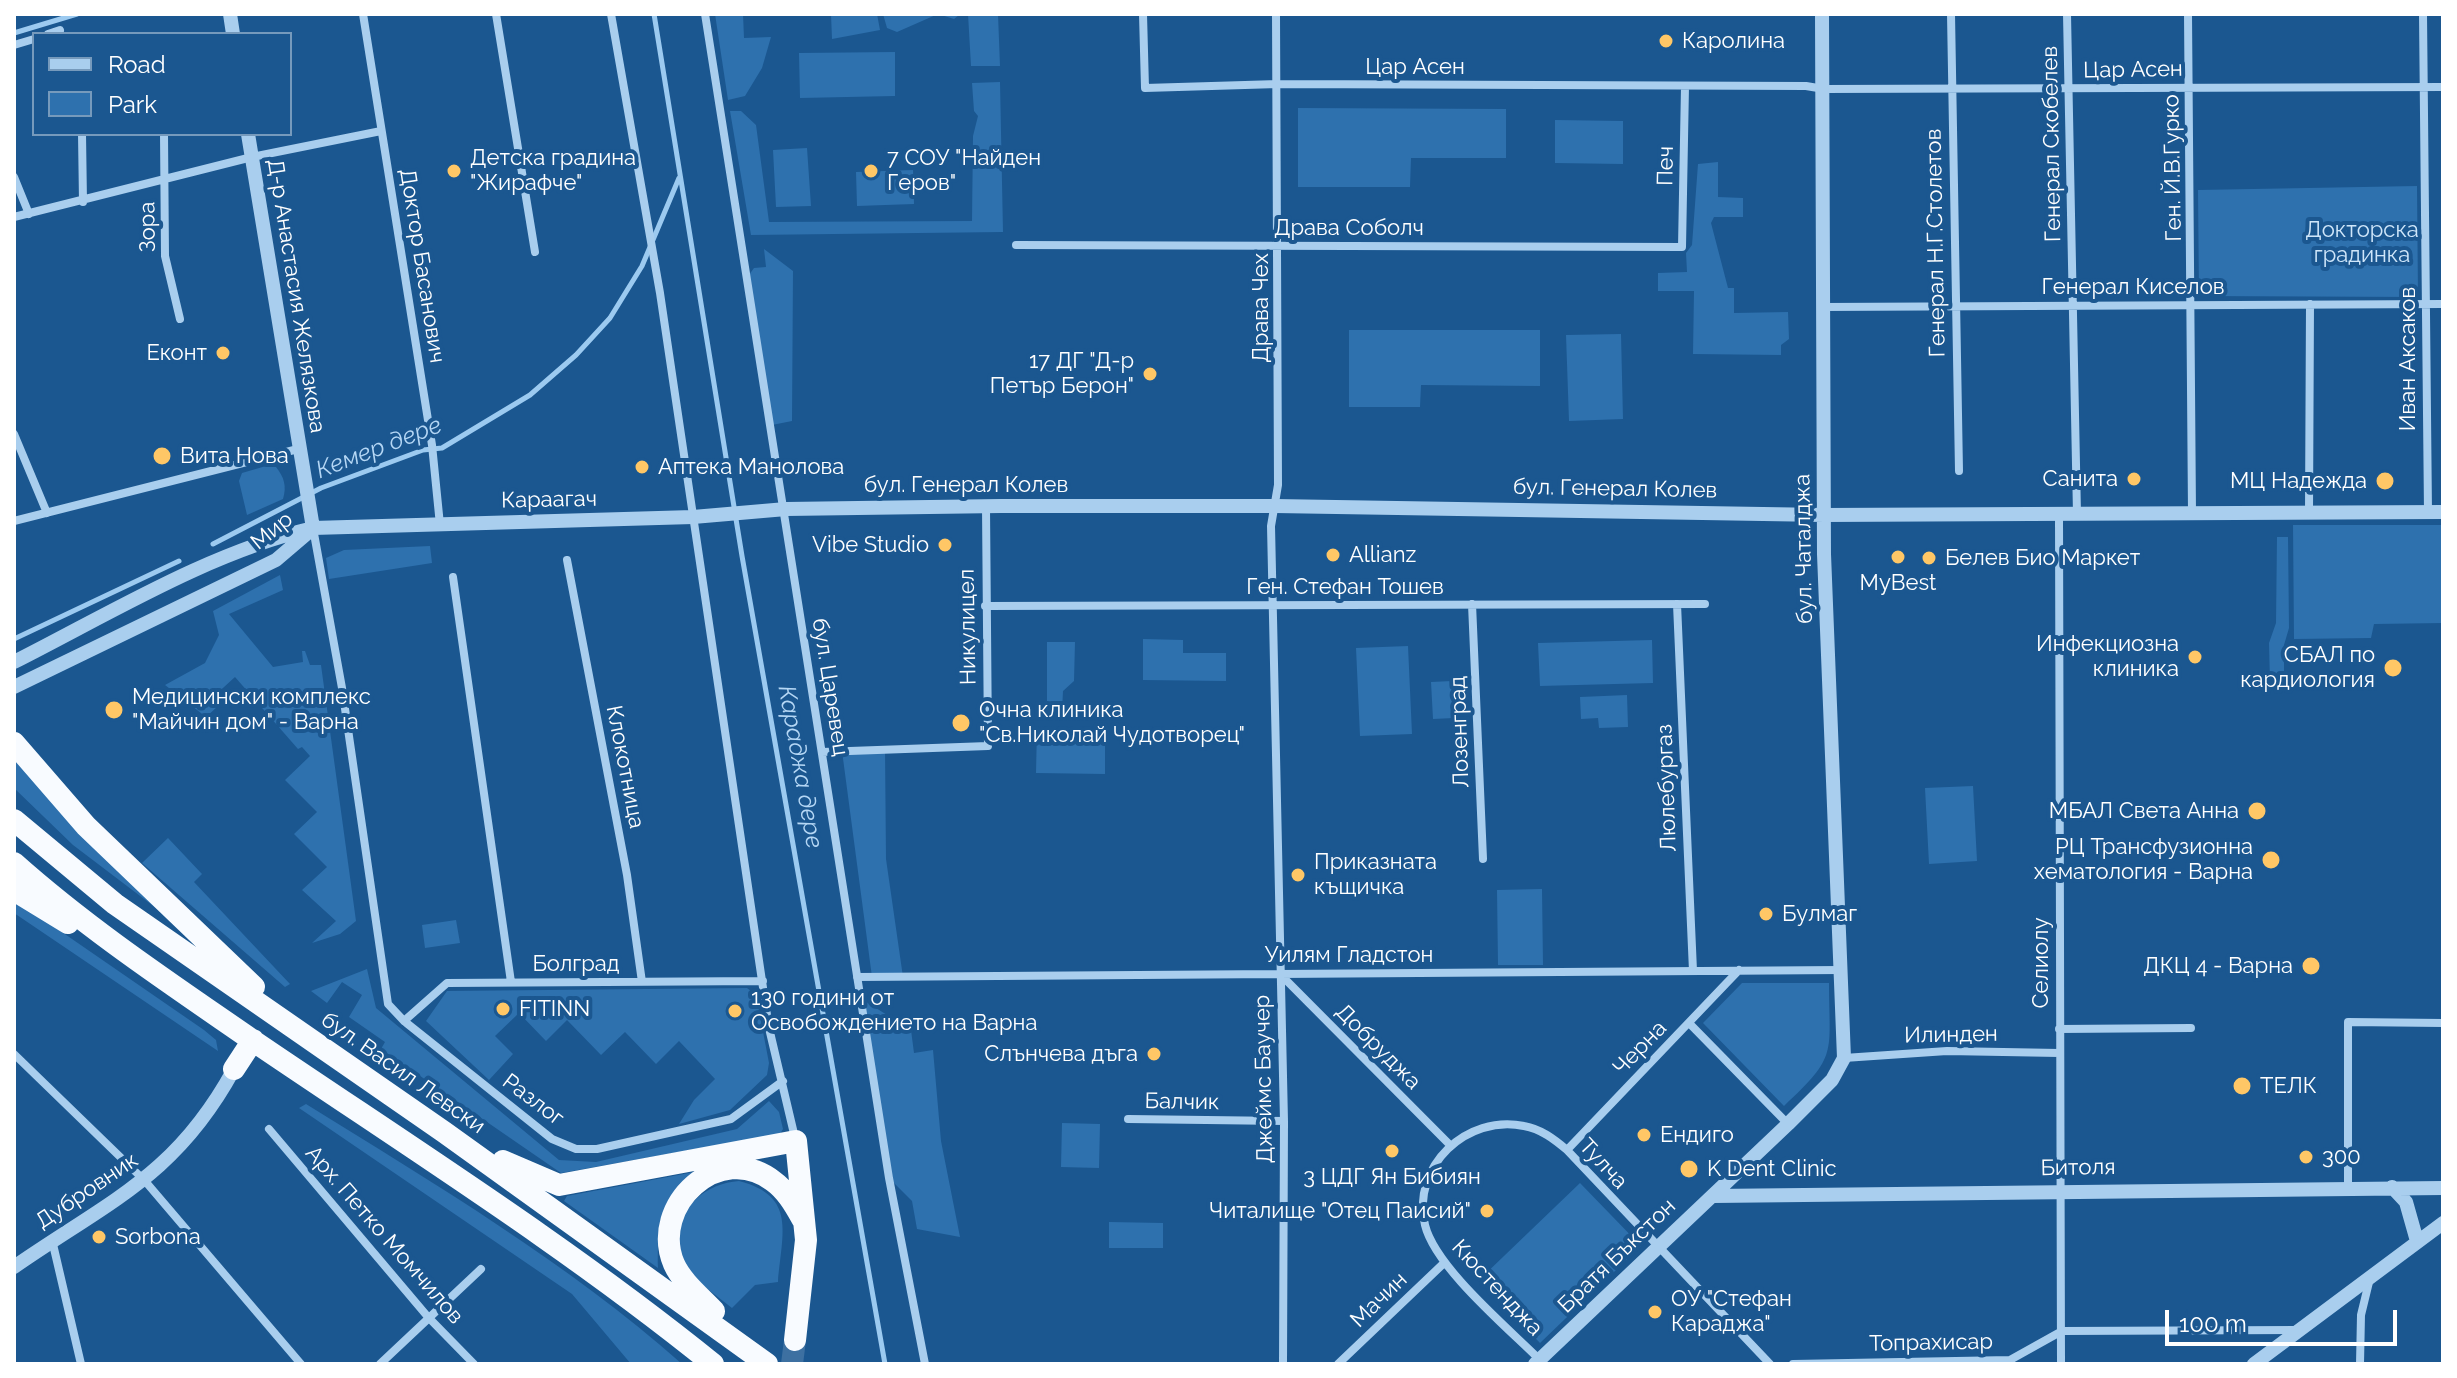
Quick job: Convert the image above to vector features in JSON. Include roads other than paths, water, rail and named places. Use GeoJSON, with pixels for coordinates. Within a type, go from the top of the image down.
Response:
{"type":"FeatureCollection","features":[{"type":"Feature","properties":{"kind":"highway"},"geometry":{"type":"LineString","coordinates":[[14,743],[114,854],[309,1039]]}},
{"type":"Feature","properties":{"kind":"highway","name":"бул. Васил Левски"},"geometry":{"type":"LineString","coordinates":[[14,820],[115,904],[444,1132],[765,1362]]}},
{"type":"Feature","properties":{"kind":"highway"},"geometry":{"type":"LineString","coordinates":[[14,863],[172,986]]}},
{"type":"Feature","properties":{"kind":"highway"},"geometry":{"type":"LineString","coordinates":[[14,890],[172,986],[534,1230],[631,1299],[713,1364]]}},
{"type":"Feature","properties":{"kind":"highway"},"geometry":{"type":"LineString","coordinates":[[234,1069],[253,1040]]}},
{"type":"Feature","properties":{"kind":"highway"},"geometry":{"type":"LineString","coordinates":[[444,1132],[559,1185],[796,1141],[806,1224],[795,1340]]}},
{"type":"Feature","properties":{"kind":"highway"},"geometry":{"type":"LineString","coordinates":[[765,1362],[677,1270],[669,1241],[671,1217],[690,1187],[704,1178],[739,1169],[774,1182],[806,1224]]}},
{"type":"Feature","properties":{"kind":"street","name":"Доктор Басанович"},"geometry":{"type":"LineString","coordinates":[[363,14],[434,457],[440,525]]}},
{"type":"Feature","properties":{"kind":"street"},"geometry":{"type":"LineString","coordinates":[[496,14],[535,252]]}},
{"type":"Feature","properties":{"kind":"street"},"geometry":{"type":"LineString","coordinates":[[611,14],[656,275],[769,1028],[796,1141]]}},
{"type":"Feature","properties":{"kind":"street","name":"бул. Царевец"},"geometry":{"type":"LineString","coordinates":[[705,14],[730,183],[786,509],[889,1178],[925,1364]]}},
{"type":"Feature","properties":{"kind":"street","name":"Цар Асен"},"geometry":{"type":"LineString","coordinates":[[1143,14],[1145,88],[1278,84],[1806,86],[1824,89],[2443,87]]}},
{"type":"Feature","properties":{"kind":"street","name":"Драва Чех"},"geometry":{"type":"LineString","coordinates":[[1275,506],[1279,444],[1276,14]]}},
{"type":"Feature","properties":{"kind":"street","name":"бул. Чаталджа"},"geometry":{"type":"LineString","coordinates":[[1822,14],[1824,515],[1844,1058]]}},
{"type":"Feature","properties":{"kind":"street","name":"Генерал Н.Г.Столетов"},"geometry":{"type":"LineString","coordinates":[[1951,14],[1959,471]]}},
{"type":"Feature","properties":{"kind":"street","name":"Генерал Скобелев"},"geometry":{"type":"LineString","coordinates":[[2067,14],[2077,514]]}},
{"type":"Feature","properties":{"kind":"street","name":"Ген. Й.В.Гурко"},"geometry":{"type":"LineString","coordinates":[[2188,14],[2192,513]]}},
{"type":"Feature","properties":{"kind":"street","name":"Иван Аксаков"},"geometry":{"type":"LineString","coordinates":[[2423,14],[2426,304],[2435,512]]}},
{"type":"Feature","properties":{"kind":"street"},"geometry":{"type":"LineString","coordinates":[[54,32],[60,30]]}},
{"type":"Feature","properties":{"kind":"street","name":"Печ"},"geometry":{"type":"LineString","coordinates":[[1682,247],[1685,86]]}},
{"type":"Feature","properties":{"kind":"street"},"geometry":{"type":"LineString","coordinates":[[14,217],[252,157],[381,131]]}},
{"type":"Feature","properties":{"kind":"street"},"geometry":{"type":"LineString","coordinates":[[82,136],[83,202]]}},
{"type":"Feature","properties":{"kind":"street","name":"Зора"},"geometry":{"type":"LineString","coordinates":[[164,136],[165,256],[180,319]]}},
{"type":"Feature","properties":{"kind":"street","name":"Д-р Анастасия Желязкова"},"geometry":{"type":"LineString","coordinates":[[248,136],[298,449],[349,733],[383,986]]}},
{"type":"Feature","properties":{"kind":"street"},"geometry":{"type":"LineString","coordinates":[[14,177],[29,214]]}},
{"type":"Feature","properties":{"kind":"street","name":"Драва Соболч"},"geometry":{"type":"LineString","coordinates":[[1016,245],[1682,247]]}},
{"type":"Feature","properties":{"kind":"street"},"geometry":{"type":"LineString","coordinates":[[2309,512],[2310,304]]}},
{"type":"Feature","properties":{"kind":"street","name":"Генерал Киселов"},"geometry":{"type":"LineString","coordinates":[[1823,307],[2443,304]]}},
{"type":"Feature","properties":{"kind":"street"},"geometry":{"type":"LineString","coordinates":[[14,434],[47,513]]}},
{"type":"Feature","properties":{"kind":"street"},"geometry":{"type":"LineString","coordinates":[[14,521],[298,449]]}},
{"type":"Feature","properties":{"kind":"street","name":"бул. Генерал Колев"},"geometry":{"type":"LineString","coordinates":[[786,509],[1275,506],[1824,515],[2435,512]]}},
{"type":"Feature","properties":{"kind":"street","name":"Джеймс Баучер"},"geometry":{"type":"LineString","coordinates":[[1275,506],[1271,526],[1284,1121],[1283,1364]]}},
{"type":"Feature","properties":{"kind":"street","name":"Никулицел"},"geometry":{"type":"LineString","coordinates":[[822,752],[988,746],[986,507]]}},
{"type":"Feature","properties":{"kind":"street","name":"Караагач"},"geometry":{"type":"LineString","coordinates":[[313,528],[693,517],[786,509]]}},
{"type":"Feature","properties":{"kind":"street","name":"Селиолу"},"geometry":{"type":"LineString","coordinates":[[2059,514],[2061,1364]]}},
{"type":"Feature","properties":{"kind":"street","name":"Мир"},"geometry":{"type":"LineString","coordinates":[[14,662],[265,540],[313,528]]}},
{"type":"Feature","properties":{"kind":"street","name":"Мир"},"geometry":{"type":"LineString","coordinates":[[14,687],[276,560],[313,528]]}},
{"type":"Feature","properties":{"kind":"street","name":"Клокотница"},"geometry":{"type":"LineString","coordinates":[[567,560],[627,875],[642,982]]}},
{"type":"Feature","properties":{"kind":"street"},"geometry":{"type":"LineString","coordinates":[[453,577],[511,982]]}},
{"type":"Feature","properties":{"kind":"street","name":"Лозенград"},"geometry":{"type":"LineString","coordinates":[[1472,604],[1483,859]]}},
{"type":"Feature","properties":{"kind":"street","name":"Люлебургаз"},"geometry":{"type":"LineString","coordinates":[[1677,604],[1693,971]]}},
{"type":"Feature","properties":{"kind":"street","name":"Ген. Стефан Тошев"},"geometry":{"type":"LineString","coordinates":[[985,606],[1705,604]]}},
{"type":"Feature","properties":{"kind":"street","name":"Черна"},"geometry":{"type":"LineString","coordinates":[[1567,1150],[1739,970]]}},
{"type":"Feature","properties":{"kind":"street","name":"Уилям Гладстон"},"geometry":{"type":"LineString","coordinates":[[857,977],[1841,970]]}},
{"type":"Feature","properties":{"kind":"street","name":"Добруджа"},"geometry":{"type":"LineString","coordinates":[[1280,974],[1450,1145]]}},
{"type":"Feature","properties":{"kind":"street","name":"Болград"},"geometry":{"type":"LineString","coordinates":[[404,1021],[447,983],[763,981]]}},
{"type":"Feature","properties":{"kind":"street","name":"Разлог"},"geometry":{"type":"LineString","coordinates":[[383,986],[388,1004],[404,1021],[552,1139],[576,1149],[597,1149],[731,1119],[783,1081]]}},
{"type":"Feature","properties":{"kind":"street"},"geometry":{"type":"LineString","coordinates":[[2348,1187],[2348,1022],[2443,1023]]}},
{"type":"Feature","properties":{"kind":"street"},"geometry":{"type":"LineString","coordinates":[[1689,1023],[1788,1124]]}},
{"type":"Feature","properties":{"kind":"street"},"geometry":{"type":"LineString","coordinates":[[2059,1029],[2191,1028]]}},
{"type":"Feature","properties":{"kind":"street","name":"Илинден"},"geometry":{"type":"LineString","coordinates":[[1844,1058],[1947,1051],[2059,1053]]}},
{"type":"Feature","properties":{"kind":"street"},"geometry":{"type":"LineString","coordinates":[[14,1054],[145,1181],[301,1364]]}},
{"type":"Feature","properties":{"kind":"street","name":"Братя Бъкстон"},"geometry":{"type":"LineString","coordinates":[[1540,1362],[1832,1080],[1844,1058]]}},
{"type":"Feature","properties":{"kind":"street","name":"Дубровник"},"geometry":{"type":"LineString","coordinates":[[14,1267],[145,1181],[202,1122],[234,1069]]}},
{"type":"Feature","properties":{"kind":"street","name":"Балчик"},"geometry":{"type":"LineString","coordinates":[[1128,1119],[1284,1121]]}},
{"type":"Feature","properties":{"kind":"street","name":"Тулча"},"geometry":{"type":"LineString","coordinates":[[1450,1145],[1483,1127],[1505,1124],[1527,1126],[1549,1135],[1567,1150],[1770,1364]]}},
{"type":"Feature","properties":{"kind":"street","name":"Арх. Петко Момчилов"},"geometry":{"type":"LineString","coordinates":[[269,1129],[428,1317],[474,1364]]}},
{"type":"Feature","properties":{"kind":"street","name":"Кюстенджа"},"geometry":{"type":"LineString","coordinates":[[1450,1145],[1431,1170],[1423,1196],[1425,1226],[1444,1263],[1540,1362]]}},
{"type":"Feature","properties":{"kind":"street"},"geometry":{"type":"LineString","coordinates":[[1737,1172],[1737,1186],[1746,1195]]}},
{"type":"Feature","properties":{"kind":"street"},"geometry":{"type":"LineString","coordinates":[[2392,1187],[2406,1202],[2417,1241]]}},
{"type":"Feature","properties":{"kind":"street","name":"Битоля"},"geometry":{"type":"LineString","coordinates":[[1713,1196],[2443,1188]]}},
{"type":"Feature","properties":{"kind":"street"},"geometry":{"type":"LineString","coordinates":[[2254,1364],[2443,1223]]}},
{"type":"Feature","properties":{"kind":"street"},"geometry":{"type":"LineString","coordinates":[[52,1240],[81,1364]]}},
{"type":"Feature","properties":{"kind":"street","name":"Мачин"},"geometry":{"type":"LineString","coordinates":[[1338,1364],[1444,1263]]}},
{"type":"Feature","properties":{"kind":"street"},"geometry":{"type":"LineString","coordinates":[[380,1364],[481,1269]]}},
{"type":"Feature","properties":{"kind":"street"},"geometry":{"type":"LineString","coordinates":[[2360,1364],[2361,1315],[2371,1275]]}},
{"type":"Feature","properties":{"kind":"street"},"geometry":{"type":"LineString","coordinates":[[2062,1331],[2297,1330]]}},
{"type":"Feature","properties":{"kind":"street","name":"Топрахисар"},"geometry":{"type":"LineString","coordinates":[[1793,1364],[2008,1362],[2062,1331]]}},
{"type":"Feature","properties":{"kind":"waterway"},"geometry":{"type":"LineString","coordinates":[[14,33],[77,14]]}},
{"type":"Feature","properties":{"kind":"waterway","name":"Караджа дере"},"geometry":{"type":"LineString","coordinates":[[654,14],[742,556],[885,1364]]}},
{"type":"Feature","properties":{"kind":"waterway","name":"Кемер дере"},"geometry":{"type":"LineString","coordinates":[[213,544],[321,488],[423,450],[442,448],[530,395],[576,355],[610,318],[642,266],[679,178]]}},
{"type":"Feature","properties":{"kind":"waterway","name":"Кемер дере"},"geometry":{"type":"LineString","coordinates":[[14,639],[179,561]]}},
{"type":"Feature","properties":{"kind":"tunnel"},"geometry":{"type":"LineString","coordinates":[[792,1364],[795,1340]]}},
{"type":"Feature","properties":{"kind":"place","name":"Каролина"},"geometry":{"type":"Point","coordinates":[1666,41]}},
{"type":"Feature","properties":{"kind":"place","name":"Детска градина \"Жирафче\""},"geometry":{"type":"Point","coordinates":[454,171]}},
{"type":"Feature","properties":{"kind":"place","name":"7 СОУ \"Найден Геров\""},"geometry":{"type":"Point","coordinates":[871,171]}},
{"type":"Feature","properties":{"kind":"place","name":"Еконт"},"geometry":{"type":"Point","coordinates":[223,353]}},
{"type":"Feature","properties":{"kind":"place","name":"17 ДГ \"Д-р Петър Берон\""},"geometry":{"type":"Point","coordinates":[1150,374]}},
{"type":"Feature","properties":{"kind":"place","name":"Вита Нова"},"geometry":{"type":"Point","coordinates":[162,456]}},
{"type":"Feature","properties":{"kind":"place","name":"Аптека Манолова"},"geometry":{"type":"Point","coordinates":[642,467]}},
{"type":"Feature","properties":{"kind":"place","name":"Санита"},"geometry":{"type":"Point","coordinates":[2134,479]}},
{"type":"Feature","properties":{"kind":"place","name":"МЦ Надежда"},"geometry":{"type":"Point","coordinates":[2385,481]}},
{"type":"Feature","properties":{"kind":"place","name":"Vibe Studio"},"geometry":{"type":"Point","coordinates":[945,545]}},
{"type":"Feature","properties":{"kind":"place","name":"Allianz"},"geometry":{"type":"Point","coordinates":[1333,555]}},
{"type":"Feature","properties":{"kind":"place","name":"MyBest"},"geometry":{"type":"Point","coordinates":[1898,557]}},
{"type":"Feature","properties":{"kind":"place","name":"Белев Био Маркет"},"geometry":{"type":"Point","coordinates":[1929,558]}},
{"type":"Feature","properties":{"kind":"place","name":"Инфекциозна клиника"},"geometry":{"type":"Point","coordinates":[2195,657]}},
{"type":"Feature","properties":{"kind":"place","name":"СБАЛ по кардиология"},"geometry":{"type":"Point","coordinates":[2393,668]}},
{"type":"Feature","properties":{"kind":"place","name":"Медицински комплекс \"Майчин дом\" - Варна"},"geometry":{"type":"Point","coordinates":[114,710]}},
{"type":"Feature","properties":{"kind":"place","name":"Очна клиника \"Св.Николай Чудотворец\""},"geometry":{"type":"Point","coordinates":[961,723]}},
{"type":"Feature","properties":{"kind":"place","name":"МБАЛ Света Анна"},"geometry":{"type":"Point","coordinates":[2257,811]}},
{"type":"Feature","properties":{"kind":"place","name":"РЦ Трансфузионна хематология - Варна"},"geometry":{"type":"Point","coordinates":[2271,860]}},
{"type":"Feature","properties":{"kind":"place","name":"Приказната къщичка"},"geometry":{"type":"Point","coordinates":[1298,875]}},
{"type":"Feature","properties":{"kind":"place","name":"Булмаг"},"geometry":{"type":"Point","coordinates":[1766,914]}},
{"type":"Feature","properties":{"kind":"place","name":"ДКЦ 4 - Варна"},"geometry":{"type":"Point","coordinates":[2311,966]}},
{"type":"Feature","properties":{"kind":"place","name":"FITINN"},"geometry":{"type":"Point","coordinates":[503,1009]}},
{"type":"Feature","properties":{"kind":"place","name":"130 години от Освобождението на Варна"},"geometry":{"type":"Point","coordinates":[735,1011]}},
{"type":"Feature","properties":{"kind":"place","name":"Слънчева дъга"},"geometry":{"type":"Point","coordinates":[1154,1054]}},
{"type":"Feature","properties":{"kind":"place","name":"ТЕЛК"},"geometry":{"type":"Point","coordinates":[2242,1086]}},
{"type":"Feature","properties":{"kind":"place","name":"Ендиго"},"geometry":{"type":"Point","coordinates":[1644,1135]}},
{"type":"Feature","properties":{"kind":"place","name":"3 ЦДГ Ян Бибиян"},"geometry":{"type":"Point","coordinates":[1392,1151]}},
{"type":"Feature","properties":{"kind":"place","name":"300"},"geometry":{"type":"Point","coordinates":[2306,1157]}},
{"type":"Feature","properties":{"kind":"place","name":"K Dent Clinic"},"geometry":{"type":"Point","coordinates":[1689,1169]}},
{"type":"Feature","properties":{"kind":"place","name":"Читалище \"Отец Паисий\""},"geometry":{"type":"Point","coordinates":[1487,1211]}},
{"type":"Feature","properties":{"kind":"place","name":"Sorbona"},"geometry":{"type":"Point","coordinates":[99,1237]}},
{"type":"Feature","properties":{"kind":"place","name":"ОУ \"Стефан Караджа\""},"geometry":{"type":"Point","coordinates":[1655,1312]}},
{"type":"Feature","properties":{"kind":"park label","name":"Докторска градинка"},"geometry":{"type":"Point","coordinates":[2362,242]}}]}
